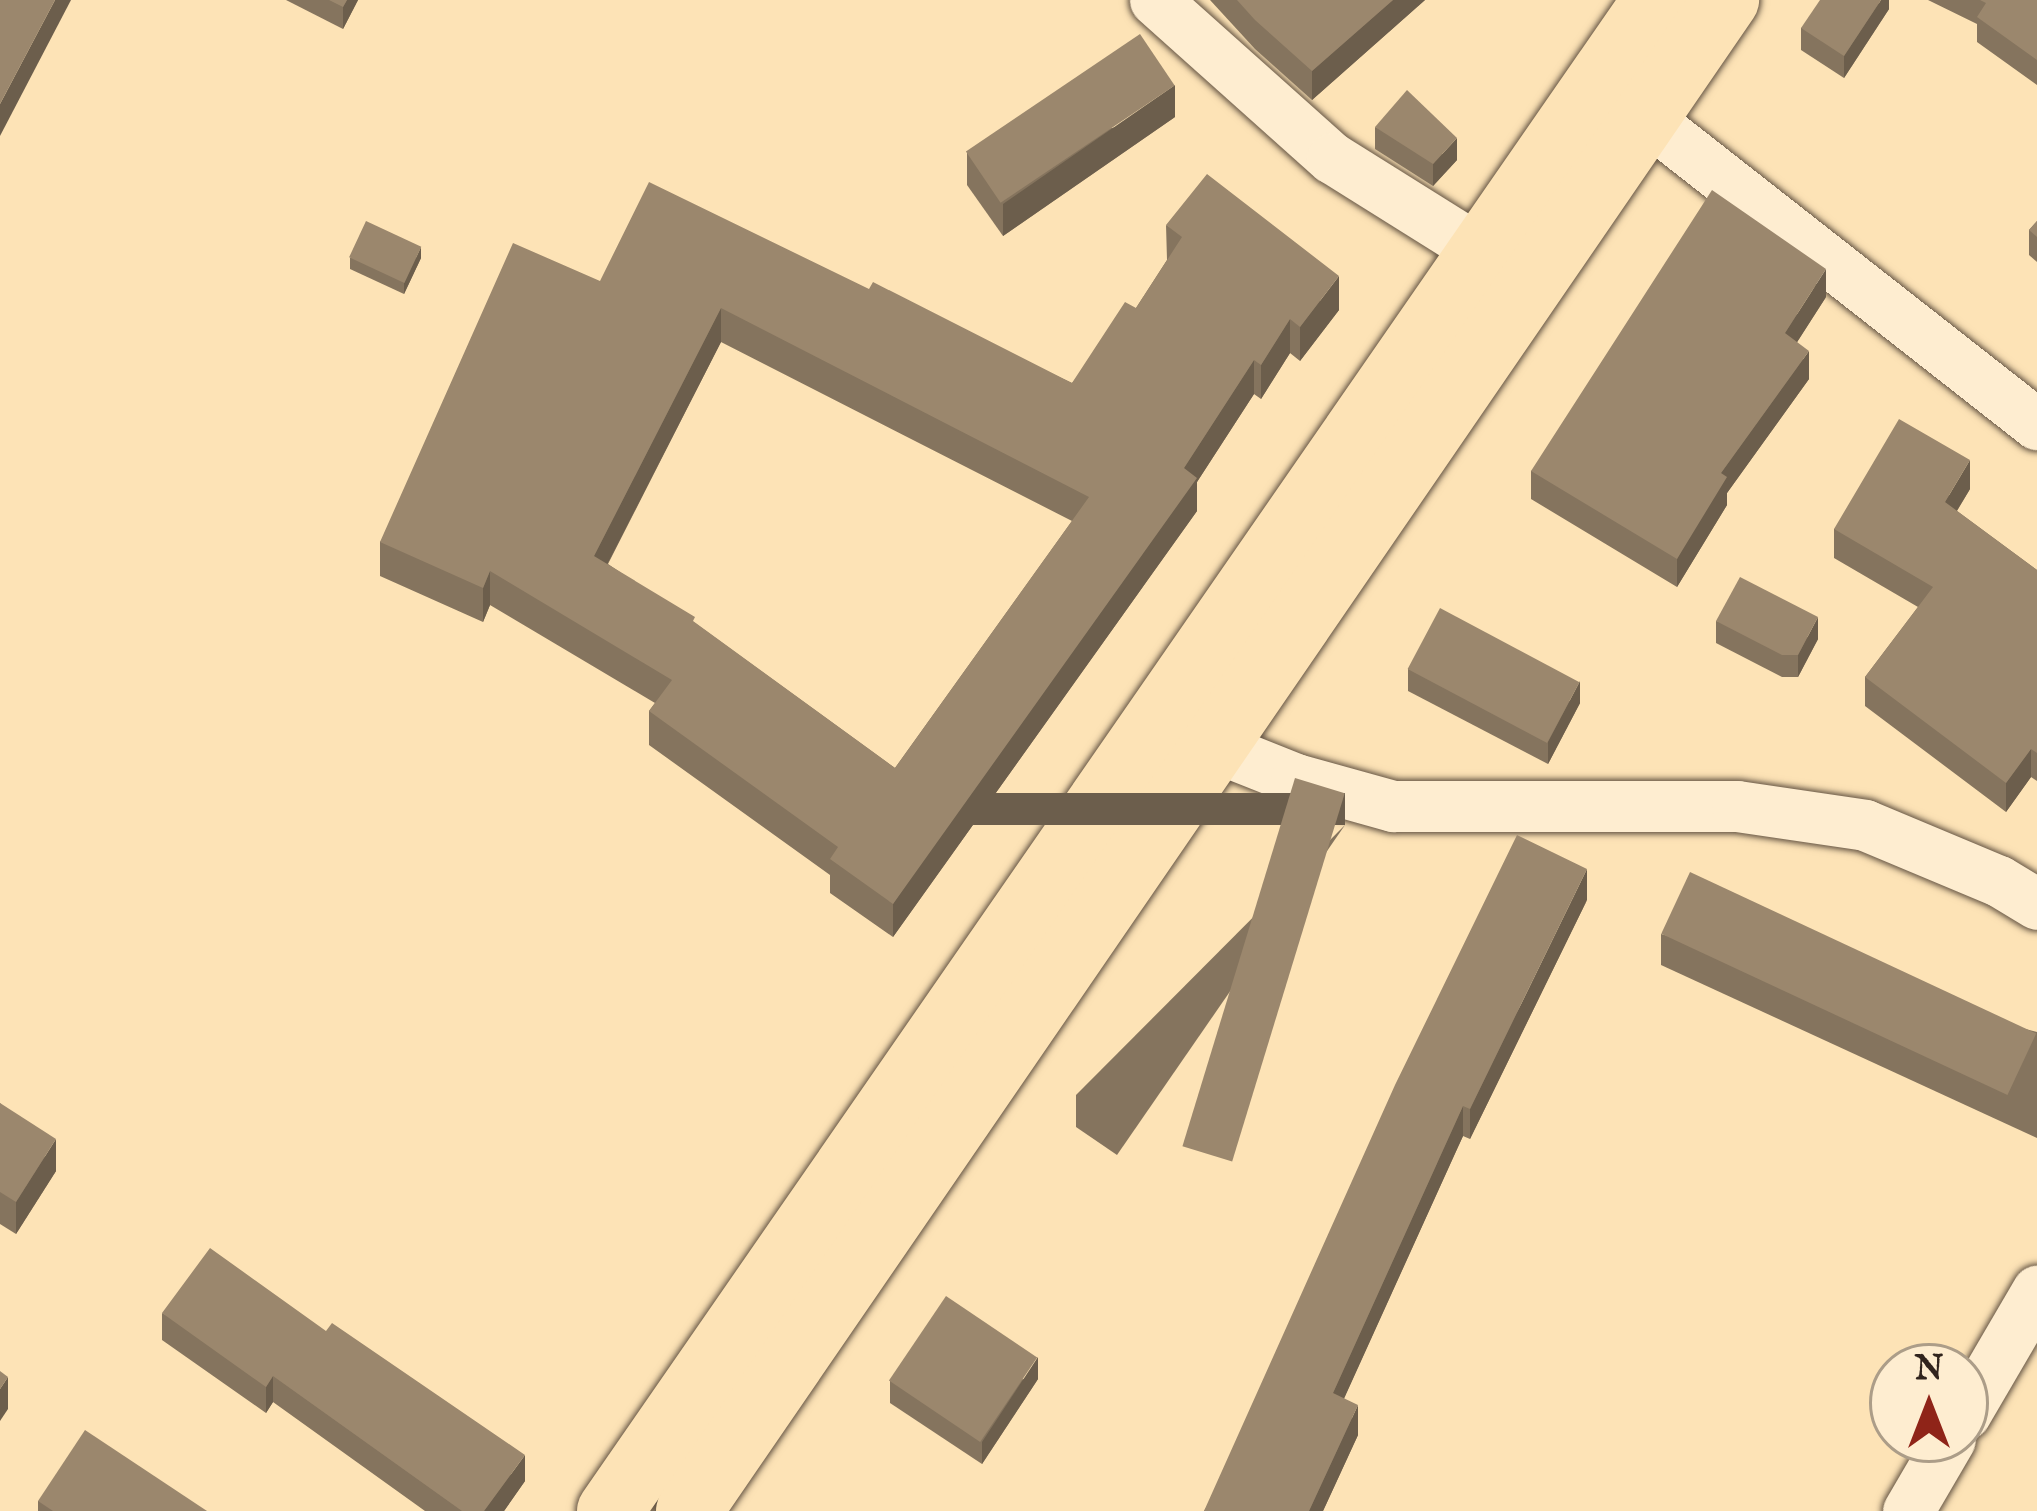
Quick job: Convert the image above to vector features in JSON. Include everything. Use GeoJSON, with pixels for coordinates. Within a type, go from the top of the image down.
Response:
{"type":"FeatureCollection","features":[{"type":"Feature","properties":{"kind":"main road"},"geometry":{"type":"LineString","coordinates":[[610,1511],[1656,0]]}},
{"type":"Feature","properties":{"kind":"main road"},"geometry":{"type":"LineString","coordinates":[[689,1511],[1726,0]]}},
{"type":"Feature","properties":{"kind":"street"},"geometry":{"type":"LineString","coordinates":[[1155,0],[1332,158],[1481,251]]}},
{"type":"Feature","properties":{"kind":"street"},"geometry":{"type":"LineString","coordinates":[[1645,117],[2037,424]]}},
{"type":"Feature","properties":{"kind":"street"},"geometry":{"type":"LineString","coordinates":[[1213,746],[1297,779],[1393,806],[1737,806],[1865,825],[2000,881],[2037,904]]}},
{"type":"Feature","properties":{"kind":"street"},"geometry":{"type":"LineString","coordinates":[[1989,1373],[2037,1291]]}},
{"type":"Feature","properties":{"kind":"street"},"geometry":{"type":"LineString","coordinates":[[1908,1511],[1936,1463]]}},
{"type":"Feature","properties":{"kind":"building"},"geometry":{"type":"Polygon","coordinates":[[[0,0],[55,0],[0,104],[0,0]]]}},
{"type":"Feature","properties":{"kind":"building"},"geometry":{"type":"Polygon","coordinates":[[[1237,0],[1393,0],[1312,71],[1237,0]]]}},
{"type":"Feature","properties":{"kind":"building"},"geometry":{"type":"Polygon","coordinates":[[[1820,0],[1881,0],[1844,56],[1801,28],[1820,0]]]}},
{"type":"Feature","properties":{"kind":"building"},"geometry":{"type":"Polygon","coordinates":[[[1980,0],[2037,0],[2037,60],[1977,17],[1986,3],[1980,0]]]}},
{"type":"Feature","properties":{"kind":"building"},"geometry":{"type":"Polygon","coordinates":[[[1140,34],[1175,85],[1001,203],[966,151],[1140,34]]]}},
{"type":"Feature","properties":{"kind":"building"},"geometry":{"type":"Polygon","coordinates":[[[1407,90],[1457,138],[1433,164],[1375,127],[1407,90]]]}},
{"type":"Feature","properties":{"kind":"building"},"geometry":{"type":"Polygon","coordinates":[[[1207,174],[1339,276],[1300,327],[1290,319],[1261,365],[1254,360],[1184,468],[1197,478],[893,904],[830,859],[838,847],[649,711],[672,680],[490,571],[483,588],[380,542],[513,243],[600,281],[649,182],[869,289],[873,282],[1072,383],[1125,302],[1136,308],[1182,237],[1166,225],[1207,174]],[[721,308],[594,556],[695,617],[693,621],[895,768],[1089,497],[721,308]]]}},
{"type":"Feature","properties":{"kind":"building"},"geometry":{"type":"Polygon","coordinates":[[[1712,190],[1826,269],[1785,333],[1809,351],[1721,473],[1727,477],[1677,559],[1531,471],[1712,190]]]}},
{"type":"Feature","properties":{"kind":"building"},"geometry":{"type":"Polygon","coordinates":[[[366,221],[421,247],[404,283],[349,257],[366,221]]]}},
{"type":"Feature","properties":{"kind":"building"},"geometry":{"type":"Polygon","coordinates":[[[1899,419],[1970,460],[1945,502],[2037,570],[2037,753],[2031,749],[2006,783],[1865,677],[1933,587],[1834,529],[1899,419]]]}},
{"type":"Feature","properties":{"kind":"building"},"geometry":{"type":"Polygon","coordinates":[[[1740,577],[1818,617],[1798,655],[1782,655],[1716,621],[1740,577]]]}},
{"type":"Feature","properties":{"kind":"building"},"geometry":{"type":"Polygon","coordinates":[[[1440,608],[1580,682],[1547,743],[1408,669],[1440,608]]]}},
{"type":"Feature","properties":{"kind":"building"},"geometry":{"type":"Polygon","coordinates":[[[1295,778],[1345,793],[1232,1161],[1182,1146],[1295,778]]]}},
{"type":"Feature","properties":{"kind":"building"},"geometry":{"type":"Polygon","coordinates":[[[1517,835],[1587,869],[1470,1109],[1463,1106],[1333,1393],[1358,1405],[1309,1511],[1204,1511],[1395,1085],[1517,835]]]}},
{"type":"Feature","properties":{"kind":"building"},"geometry":{"type":"Polygon","coordinates":[[[1690,872],[2036,1033],[2007,1095],[1661,934],[1690,872]]]}},
{"type":"Feature","properties":{"kind":"building"},"geometry":{"type":"Polygon","coordinates":[[[0,1103],[56,1139],[16,1202],[0,1192],[0,1103]]]}},
{"type":"Feature","properties":{"kind":"building"},"geometry":{"type":"Polygon","coordinates":[[[210,1248],[326,1331],[332,1323],[525,1455],[484,1511],[462,1511],[273,1376],[266,1387],[162,1313],[210,1248]]]}},
{"type":"Feature","properties":{"kind":"building"},"geometry":{"type":"Polygon","coordinates":[[[946,1296],[1037,1358],[980,1442],[889,1381],[946,1296]]]}},
{"type":"Feature","properties":{"kind":"building"},"geometry":{"type":"Polygon","coordinates":[[[85,1430],[207,1511],[53,1511],[38,1501],[85,1430]]]}}]}
